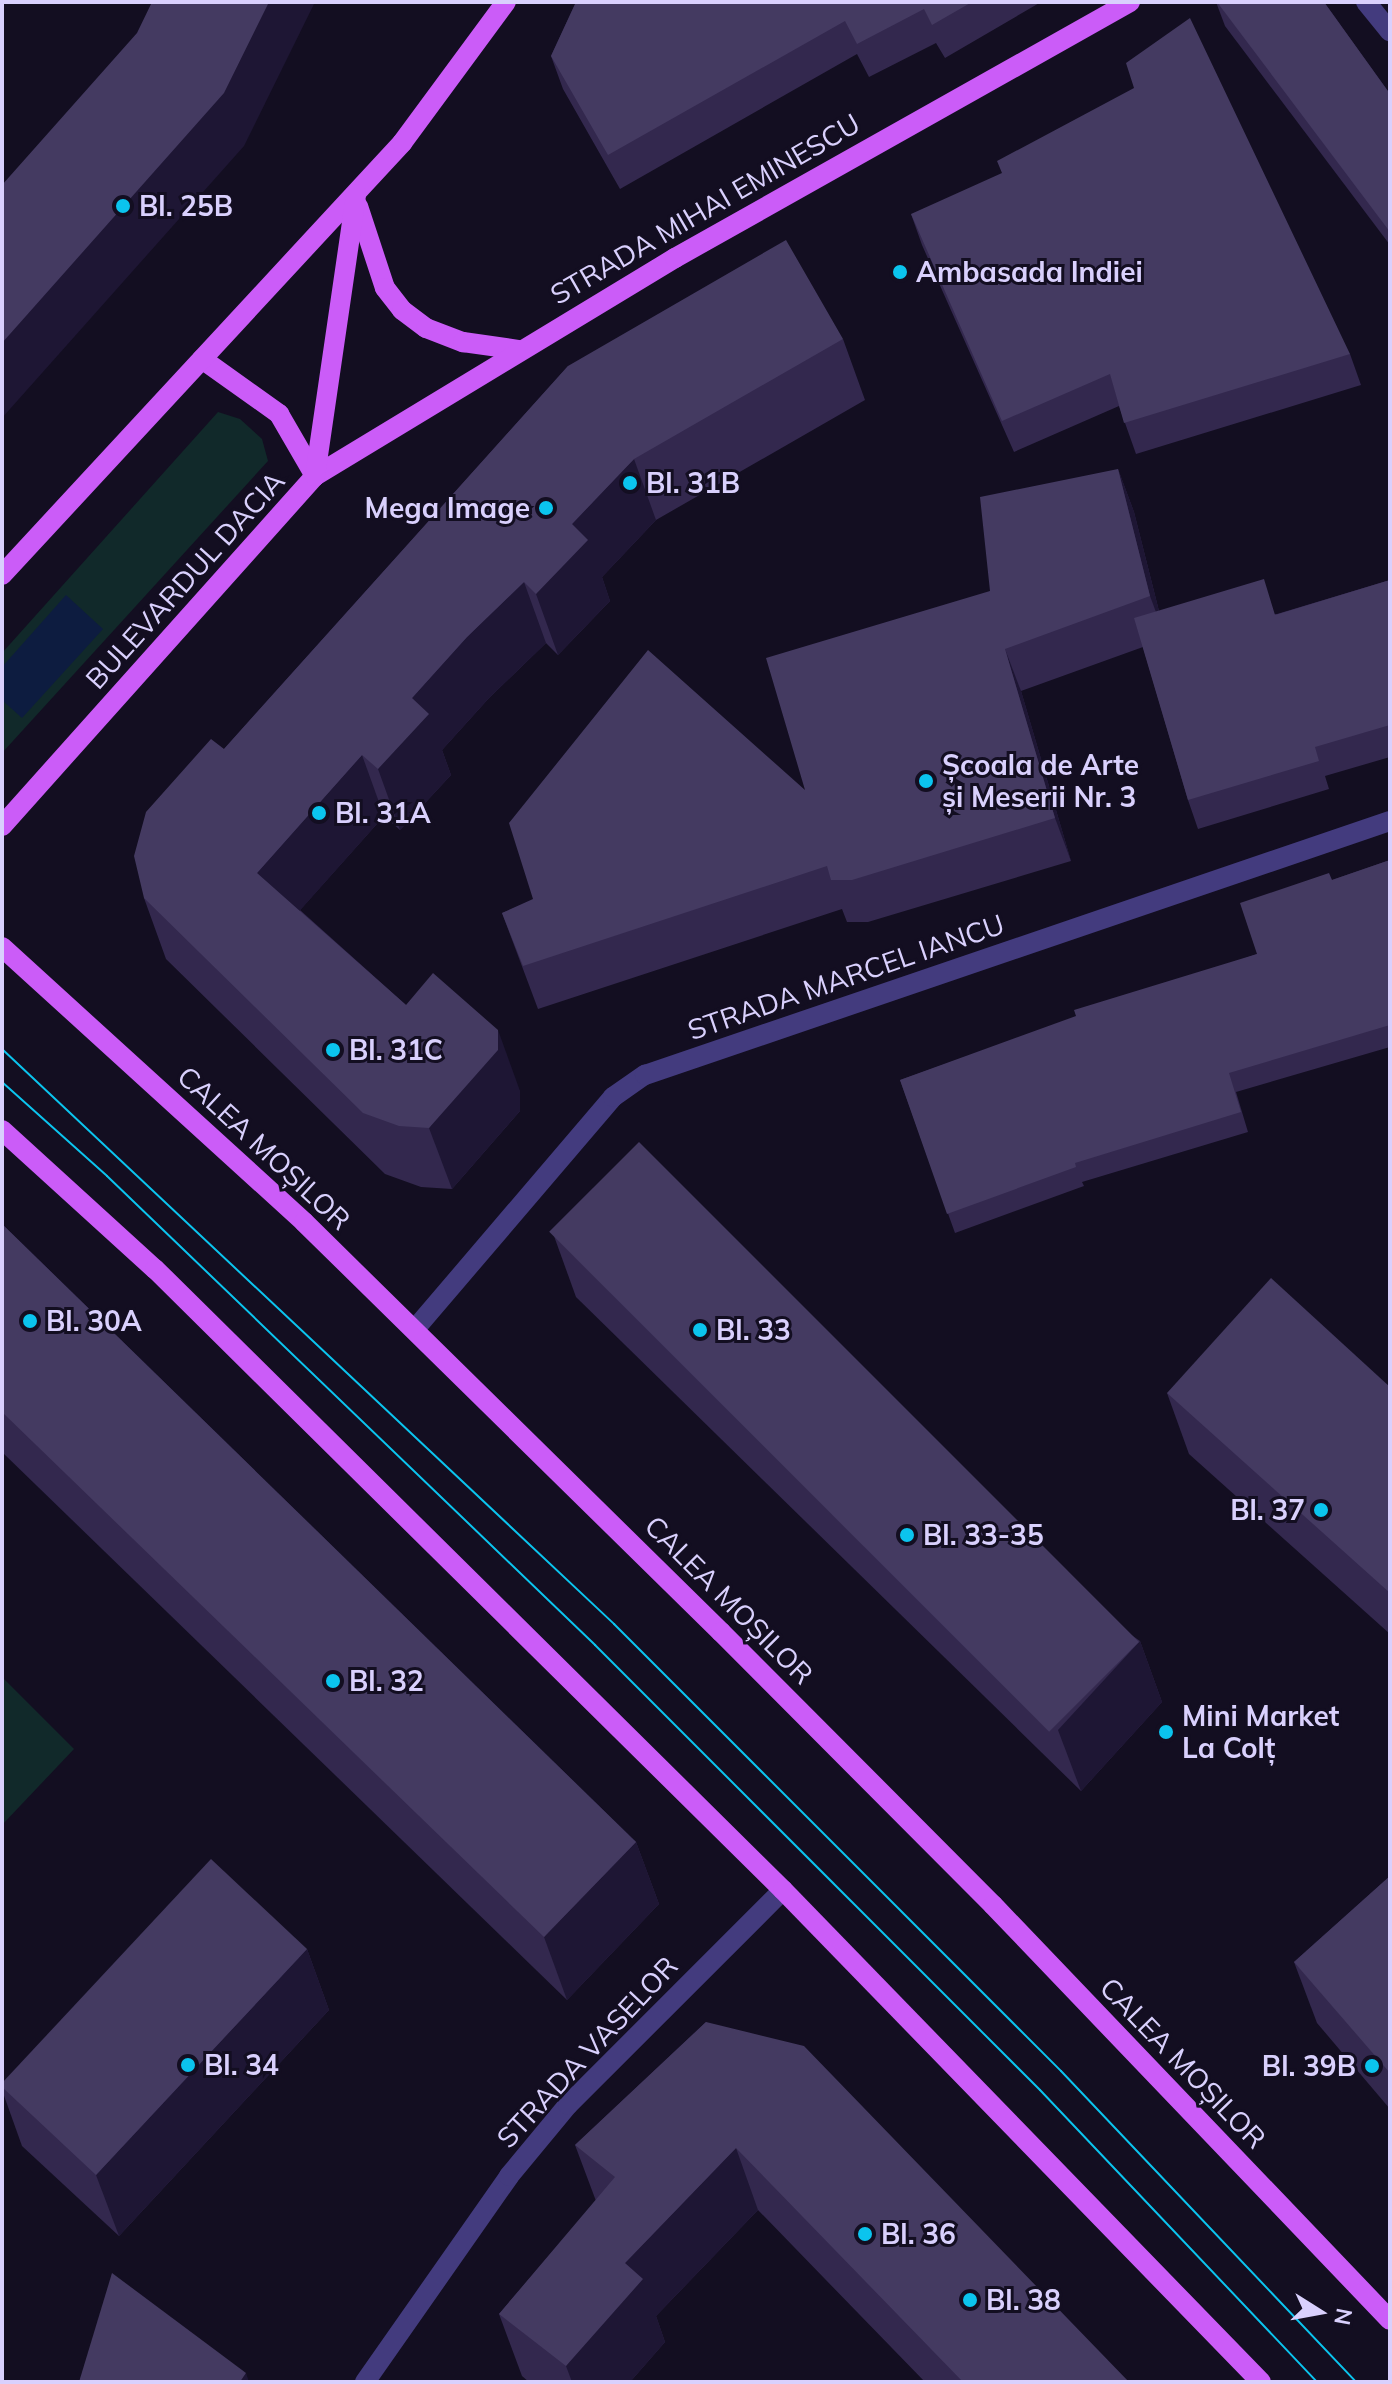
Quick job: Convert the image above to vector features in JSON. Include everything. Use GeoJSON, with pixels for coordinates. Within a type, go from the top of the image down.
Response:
{"type":"FeatureCollection","features":[{"type":"Feature","properties":{"kind":"main road"},"geometry":{"type":"LineString","coordinates":[[2,575],[356,194],[451,81],[506,2]]}},
{"type":"Feature","properties":{"kind":"main road","name":"STRADA MIHAI EMINESCU"},"geometry":{"type":"LineString","coordinates":[[315,476],[519,350],[1130,2]]}},
{"type":"Feature","properties":{"kind":"main road"},"geometry":{"type":"LineString","coordinates":[[356,194],[370,253],[385,288],[402,310],[426,328],[463,342],[519,350]]}},
{"type":"Feature","properties":{"kind":"main road","name":"BULEVARDUL DACIA"},"geometry":{"type":"LineString","coordinates":[[2,826],[315,476],[356,194]]}},
{"type":"Feature","properties":{"kind":"main road"},"geometry":{"type":"LineString","coordinates":[[202,359],[279,414],[315,476]]}},
{"type":"Feature","properties":{"kind":"main road","name":"CALEA MOȘILOR"},"geometry":{"type":"LineString","coordinates":[[2,947],[415,1329],[982,1894],[1390,2320]]}},
{"type":"Feature","properties":{"kind":"main road"},"geometry":{"type":"LineString","coordinates":[[2,1130],[155,1269],[783,1890],[1261,2382]]}},
{"type":"Feature","properties":{"kind":"street"},"geometry":{"type":"LineString","coordinates":[[1366,2],[1390,32]]}},
{"type":"Feature","properties":{"kind":"street","name":"STRADA MARCEL IANCU"},"geometry":{"type":"LineString","coordinates":[[415,1329],[613,1097],[645,1075],[1390,821]]}},
{"type":"Feature","properties":{"kind":"street","name":"STRADA VASELOR"},"geometry":{"type":"LineString","coordinates":[[365,2382],[509,2176],[568,2105],[783,1890]]}},
{"type":"Feature","properties":{"kind":"green space"},"geometry":{"type":"Polygon","coordinates":[[[218,412],[240,419],[262,439],[268,461],[2,753],[2,653],[218,412]]]}},
{"type":"Feature","properties":{"kind":"green space"},"geometry":{"type":"Polygon","coordinates":[[[2,1677],[74,1749],[2,1825],[2,1677]]]}},
{"type":"Feature","properties":{"kind":"water"},"geometry":{"type":"Polygon","coordinates":[[[66,595],[103,629],[22,718],[2,700],[2,667],[66,595]]]}},
{"type":"Feature","properties":{"kind":"building"},"geometry":{"type":"Polygon","coordinates":[[[152,2],[269,2],[224,93],[2,343],[2,185],[137,33],[152,2]]]}},
{"type":"Feature","properties":{"kind":"building"},"geometry":{"type":"Polygon","coordinates":[[[576,2],[972,2],[932,25],[924,9],[857,44],[845,21],[608,155],[551,56],[576,2]]]}},
{"type":"Feature","properties":{"kind":"building"},"geometry":{"type":"Polygon","coordinates":[[[1217,2],[1324,2],[1390,94],[1390,232],[1217,2]]]}},
{"type":"Feature","properties":{"kind":"building"},"geometry":{"type":"Polygon","coordinates":[[[1190,18],[1350,354],[1124,423],[1110,374],[1002,421],[911,214],[1002,173],[997,161],[1134,88],[1126,63],[1190,18]]]}},
{"type":"Feature","properties":{"kind":"building"},"geometry":{"type":"Polygon","coordinates":[[[786,240],[843,339],[634,459],[572,524],[588,540],[536,594],[524,582],[467,637],[412,698],[429,714],[378,769],[362,755],[257,873],[406,1005],[433,973],[498,1030],[498,1050],[429,1128],[399,1126],[363,1113],[144,898],[134,856],[146,812],[211,739],[224,749],[568,366],[786,240]]]}},
{"type":"Feature","properties":{"kind":"building"},"geometry":{"type":"Polygon","coordinates":[[[1118,469],[1150,596],[1005,649],[1055,818],[852,880],[831,880],[827,866],[523,966],[502,913],[533,899],[509,823],[648,650],[805,790],[766,658],[990,591],[980,497],[1118,469]]]}},
{"type":"Feature","properties":{"kind":"building"},"geometry":{"type":"Polygon","coordinates":[[[1264,579],[1275,615],[1390,580],[1390,725],[1315,747],[1319,761],[1188,800],[1134,618],[1264,579]]]}},
{"type":"Feature","properties":{"kind":"building"},"geometry":{"type":"Polygon","coordinates":[[[1390,860],[1390,1025],[1229,1073],[1241,1112],[1075,1163],[1076,1167],[947,1214],[900,1080],[1076,1016],[1074,1010],[1257,954],[1240,903],[1329,873],[1332,880],[1390,860]]]}},
{"type":"Feature","properties":{"kind":"building"},"geometry":{"type":"Polygon","coordinates":[[[639,1142],[1139,1642],[1049,1732],[549,1232],[639,1142]]]}},
{"type":"Feature","properties":{"kind":"building","name":"Bl. 32"},"geometry":{"type":"Polygon","coordinates":[[[2,1224],[636,1842],[544,1937],[2,1412],[2,1224]]]}},
{"type":"Feature","properties":{"kind":"building","name":"Bl. 37"},"geometry":{"type":"Polygon","coordinates":[[[1271,1278],[1390,1387],[1390,1593],[1167,1393],[1271,1278]]]}},
{"type":"Feature","properties":{"kind":"building"},"geometry":{"type":"Polygon","coordinates":[[[211,1859],[307,1949],[96,2175],[2,2087],[2,2083],[211,1859]]]}},
{"type":"Feature","properties":{"kind":"building"},"geometry":{"type":"Polygon","coordinates":[[[1390,1876],[1390,2073],[1294,1962],[1390,1876]]]}},
{"type":"Feature","properties":{"kind":"building"},"geometry":{"type":"Polygon","coordinates":[[[706,2022],[804,2046],[1129,2382],[963,2382],[736,2148],[625,2263],[643,2279],[566,2366],[499,2314],[615,2177],[575,2145],[706,2022]]]}},
{"type":"Feature","properties":{"kind":"building"},"geometry":{"type":"Polygon","coordinates":[[[112,2273],[246,2373],[240,2382],[79,2382],[112,2273]]]}},
{"type":"Feature","properties":{"kind":"tram line"},"geometry":{"type":"LineString","coordinates":[[2,1049],[614,1624],[1061,2071],[1356,2382]]}},
{"type":"Feature","properties":{"kind":"tram line"},"geometry":{"type":"LineString","coordinates":[[2,1082],[107,1176],[595,1645],[1040,2090],[1317,2382]]}},
{"type":"Feature","properties":{"kind":"place","name":"Bl. 25B"},"geometry":{"type":"Point","coordinates":[123,206]}},
{"type":"Feature","properties":{"kind":"place","name":"Ambasada Indiei"},"geometry":{"type":"Point","coordinates":[900,272]}},
{"type":"Feature","properties":{"kind":"place","name":"Bl. 31B"},"geometry":{"type":"Point","coordinates":[630,483]}},
{"type":"Feature","properties":{"kind":"place","name":"Mega Image"},"geometry":{"type":"Point","coordinates":[546,508]}},
{"type":"Feature","properties":{"kind":"place","name":"Școala de Arte și Meserii Nr. 3"},"geometry":{"type":"Point","coordinates":[926,781]}},
{"type":"Feature","properties":{"kind":"place","name":"Bl. 31A"},"geometry":{"type":"Point","coordinates":[319,813]}},
{"type":"Feature","properties":{"kind":"place","name":"Bl. 31C"},"geometry":{"type":"Point","coordinates":[333,1050]}},
{"type":"Feature","properties":{"kind":"place","name":"Bl. 30A"},"geometry":{"type":"Point","coordinates":[30,1321]}},
{"type":"Feature","properties":{"kind":"place","name":"Bl. 33"},"geometry":{"type":"Point","coordinates":[700,1330]}},
{"type":"Feature","properties":{"kind":"place","name":"Bl. 37"},"geometry":{"type":"Point","coordinates":[1321,1510]}},
{"type":"Feature","properties":{"kind":"place","name":"Bl. 33-35"},"geometry":{"type":"Point","coordinates":[907,1535]}},
{"type":"Feature","properties":{"kind":"place","name":"Bl. 32"},"geometry":{"type":"Point","coordinates":[333,1681]}},
{"type":"Feature","properties":{"kind":"place","name":"Mini Market La Colț"},"geometry":{"type":"Point","coordinates":[1166,1732]}},
{"type":"Feature","properties":{"kind":"place","name":"Bl. 34"},"geometry":{"type":"Point","coordinates":[188,2065]}},
{"type":"Feature","properties":{"kind":"place","name":"Bl. 39B"},"geometry":{"type":"Point","coordinates":[1372,2066]}},
{"type":"Feature","properties":{"kind":"place","name":"Bl. 36"},"geometry":{"type":"Point","coordinates":[865,2234]}},
{"type":"Feature","properties":{"kind":"place","name":"Bl. 38"},"geometry":{"type":"Point","coordinates":[970,2300]}}]}
